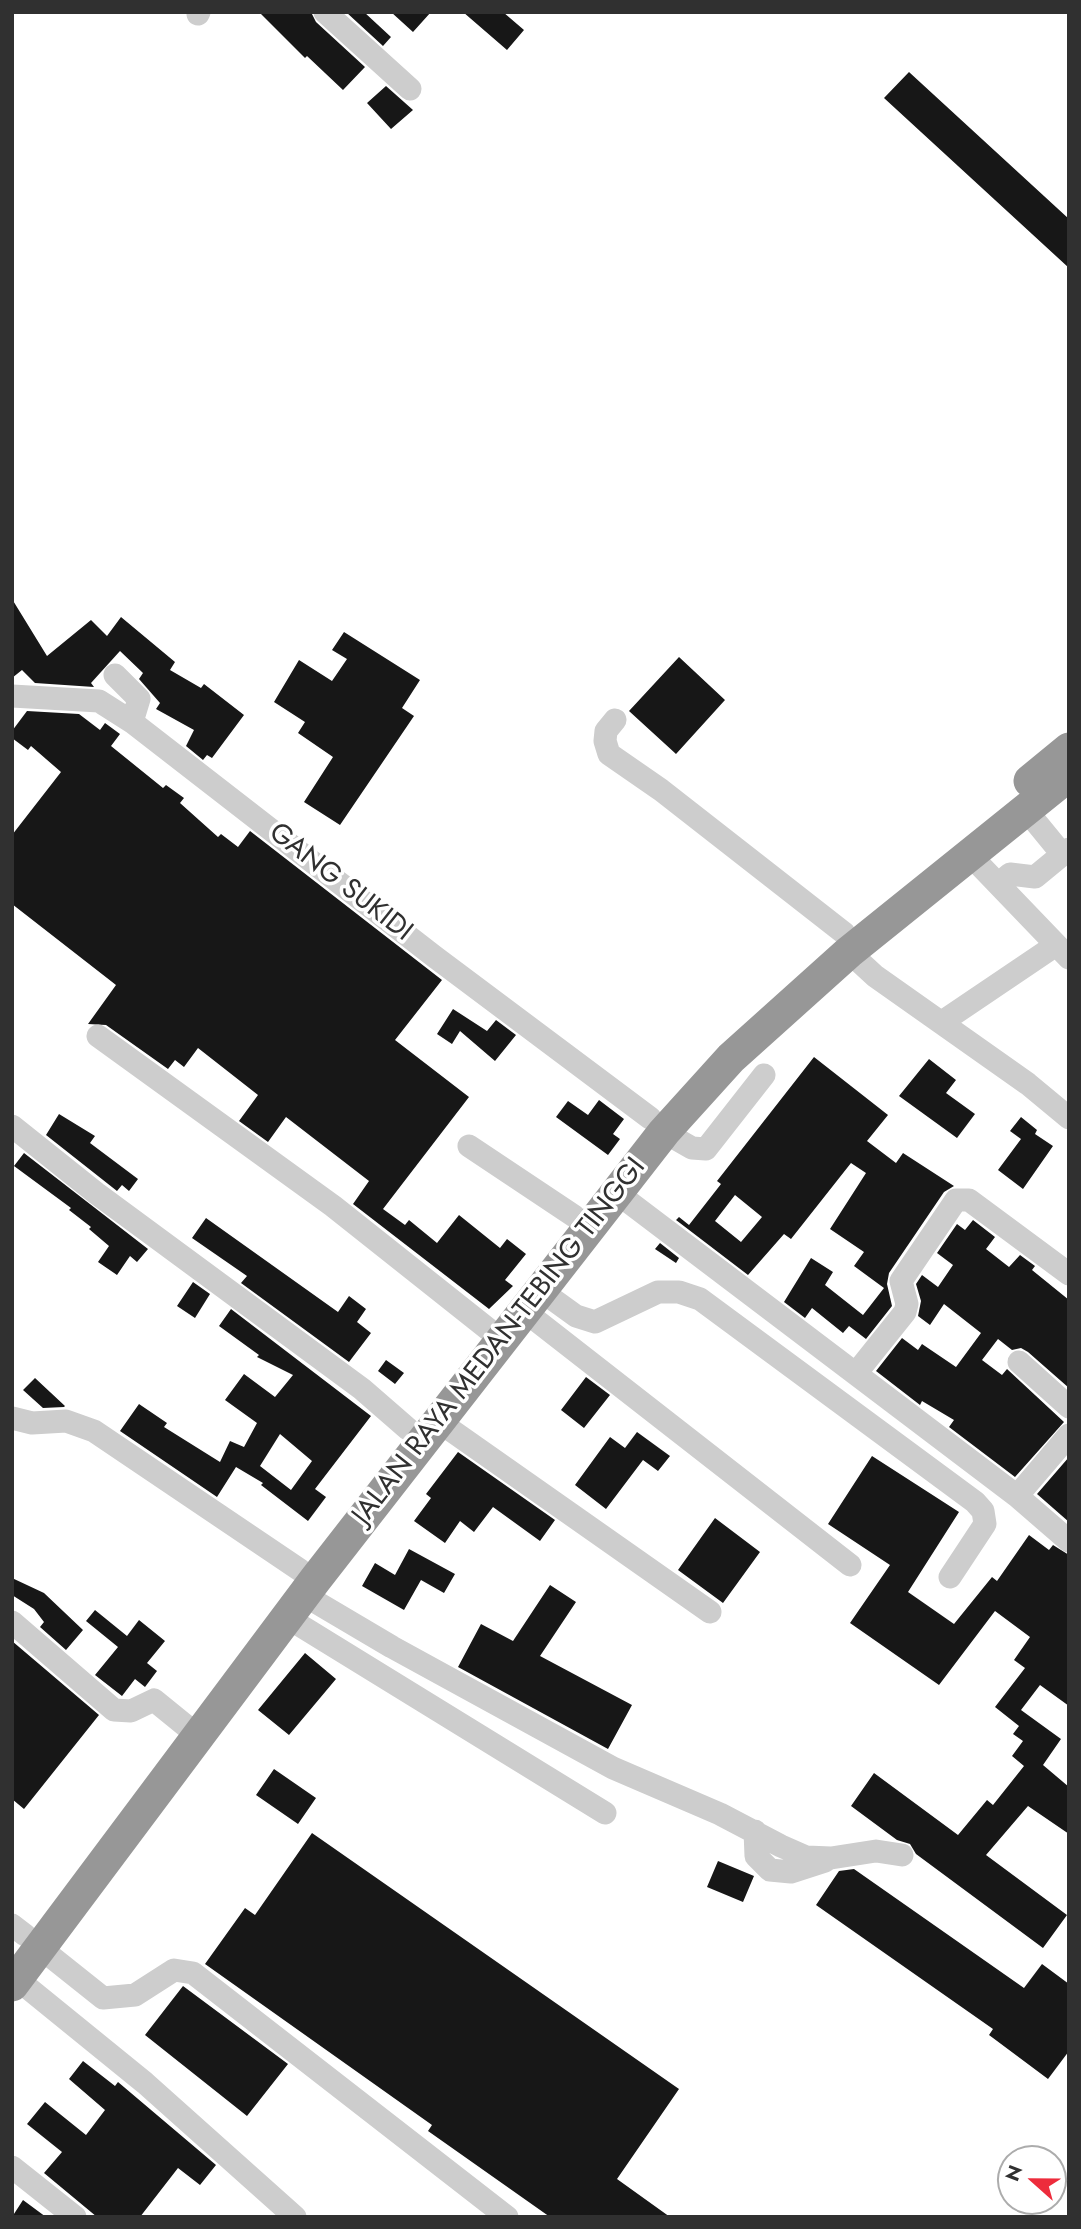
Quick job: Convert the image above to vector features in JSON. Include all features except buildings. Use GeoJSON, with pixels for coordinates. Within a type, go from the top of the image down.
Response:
{"type":"FeatureCollection","features":[{"type":"Feature","properties":{"kind":"highway","name":"JALAN RAYA MEDAN-TEBING TINGGI"},"geometry":{"type":"LineString","coordinates":[[20,1954],[297,1595],[423,1425],[488,1329],[574,1216],[657,1125],[732,1058],[847,942],[1069,749]]}},
{"type":"Feature","properties":{"kind":"highway","name":"JALAN RAYA MEDAN-TEBING TINGGI"},"geometry":{"type":"LineString","coordinates":[[847,942],[971,856],[1069,775]]}},
{"type":"Feature","properties":{"kind":"highway","name":"JALAN RAYA MEDAN-TEBING TINGGI"},"geometry":{"type":"LineString","coordinates":[[423,1425],[531,1300],[617,1193],[657,1125]]}},
{"type":"Feature","properties":{"kind":"highway","name":"JALAN RAYA MEDAN-TEBING TINGGI"},"geometry":{"type":"LineString","coordinates":[[20,1954],[186,1726],[297,1595]]}},
{"type":"Feature","properties":{"kind":"street"},"geometry":{"type":"LineString","coordinates":[[325,12],[410,89]]}},
{"type":"Feature","properties":{"kind":"street"},"geometry":{"type":"LineString","coordinates":[[115,675],[139,699],[132,722]]}},
{"type":"Feature","properties":{"kind":"street","name":"GANG SUKIDI"},"geometry":{"type":"LineString","coordinates":[[13,696],[99,701],[132,722],[435,957],[657,1125],[692,1148],[706,1149],[764,1074]]}},
{"type":"Feature","properties":{"kind":"street"},"geometry":{"type":"LineString","coordinates":[[615,720],[606,731],[604,741],[609,754],[661,790],[847,942],[875,976],[1028,1084],[1069,1118]]}},
{"type":"Feature","properties":{"kind":"street"},"geometry":{"type":"LineString","coordinates":[[998,884],[1010,874],[1035,877],[1065,851],[1026,810]]}},
{"type":"Feature","properties":{"kind":"street"},"geometry":{"type":"LineString","coordinates":[[942,1022],[1062,952],[971,856]]}},
{"type":"Feature","properties":{"kind":"street"},"geometry":{"type":"LineString","coordinates":[[98,1036],[333,1206],[488,1329]]}},
{"type":"Feature","properties":{"kind":"street"},"geometry":{"type":"LineString","coordinates":[[12,1126],[96,1193],[362,1389],[423,1425],[710,1612]]}},
{"type":"Feature","properties":{"kind":"street"},"geometry":{"type":"LineString","coordinates":[[469,1146],[574,1216]]}},
{"type":"Feature","properties":{"kind":"street"},"geometry":{"type":"LineString","coordinates":[[617,1193],[857,1373],[914,1421],[1017,1496],[1069,1542]]}},
{"type":"Feature","properties":{"kind":"street"},"geometry":{"type":"LineString","coordinates":[[857,1373],[905,1312],[906,1298],[901,1281],[956,1200],[969,1200],[1069,1273]]}},
{"type":"Feature","properties":{"kind":"street"},"geometry":{"type":"LineString","coordinates":[[531,1300],[595,1322],[658,1292],[679,1292],[699,1299],[975,1502],[983,1511],[985,1524],[950,1577]]}},
{"type":"Feature","properties":{"kind":"street"},"geometry":{"type":"LineString","coordinates":[[531,1300],[850,1565]]}},
{"type":"Feature","properties":{"kind":"street"},"geometry":{"type":"LineString","coordinates":[[1018,1362],[1069,1407]]}},
{"type":"Feature","properties":{"kind":"street"},"geometry":{"type":"LineString","coordinates":[[12,1419],[32,1423],[66,1421],[94,1431],[297,1595],[605,1812]]}},
{"type":"Feature","properties":{"kind":"street"},"geometry":{"type":"LineString","coordinates":[[1017,1496],[1069,1434]]}},
{"type":"Feature","properties":{"kind":"street"},"geometry":{"type":"LineString","coordinates":[[297,1595],[613,1768],[806,1857],[831,1858],[876,1851],[902,1855]]}},
{"type":"Feature","properties":{"kind":"street"},"geometry":{"type":"LineString","coordinates":[[12,1622],[114,1710],[131,1712],[154,1700],[186,1726]]}},
{"type":"Feature","properties":{"kind":"street"},"geometry":{"type":"LineString","coordinates":[[20,1954],[145,2083],[295,2217]]}},
{"type":"Feature","properties":{"kind":"street"},"geometry":{"type":"LineString","coordinates":[[20,1954],[103,1998],[135,1994],[174,1970],[193,1973],[507,2217]]}},
{"type":"Feature","properties":{"kind":"street"},"geometry":{"type":"LineString","coordinates":[[12,2167],[75,2217]]}}]}
